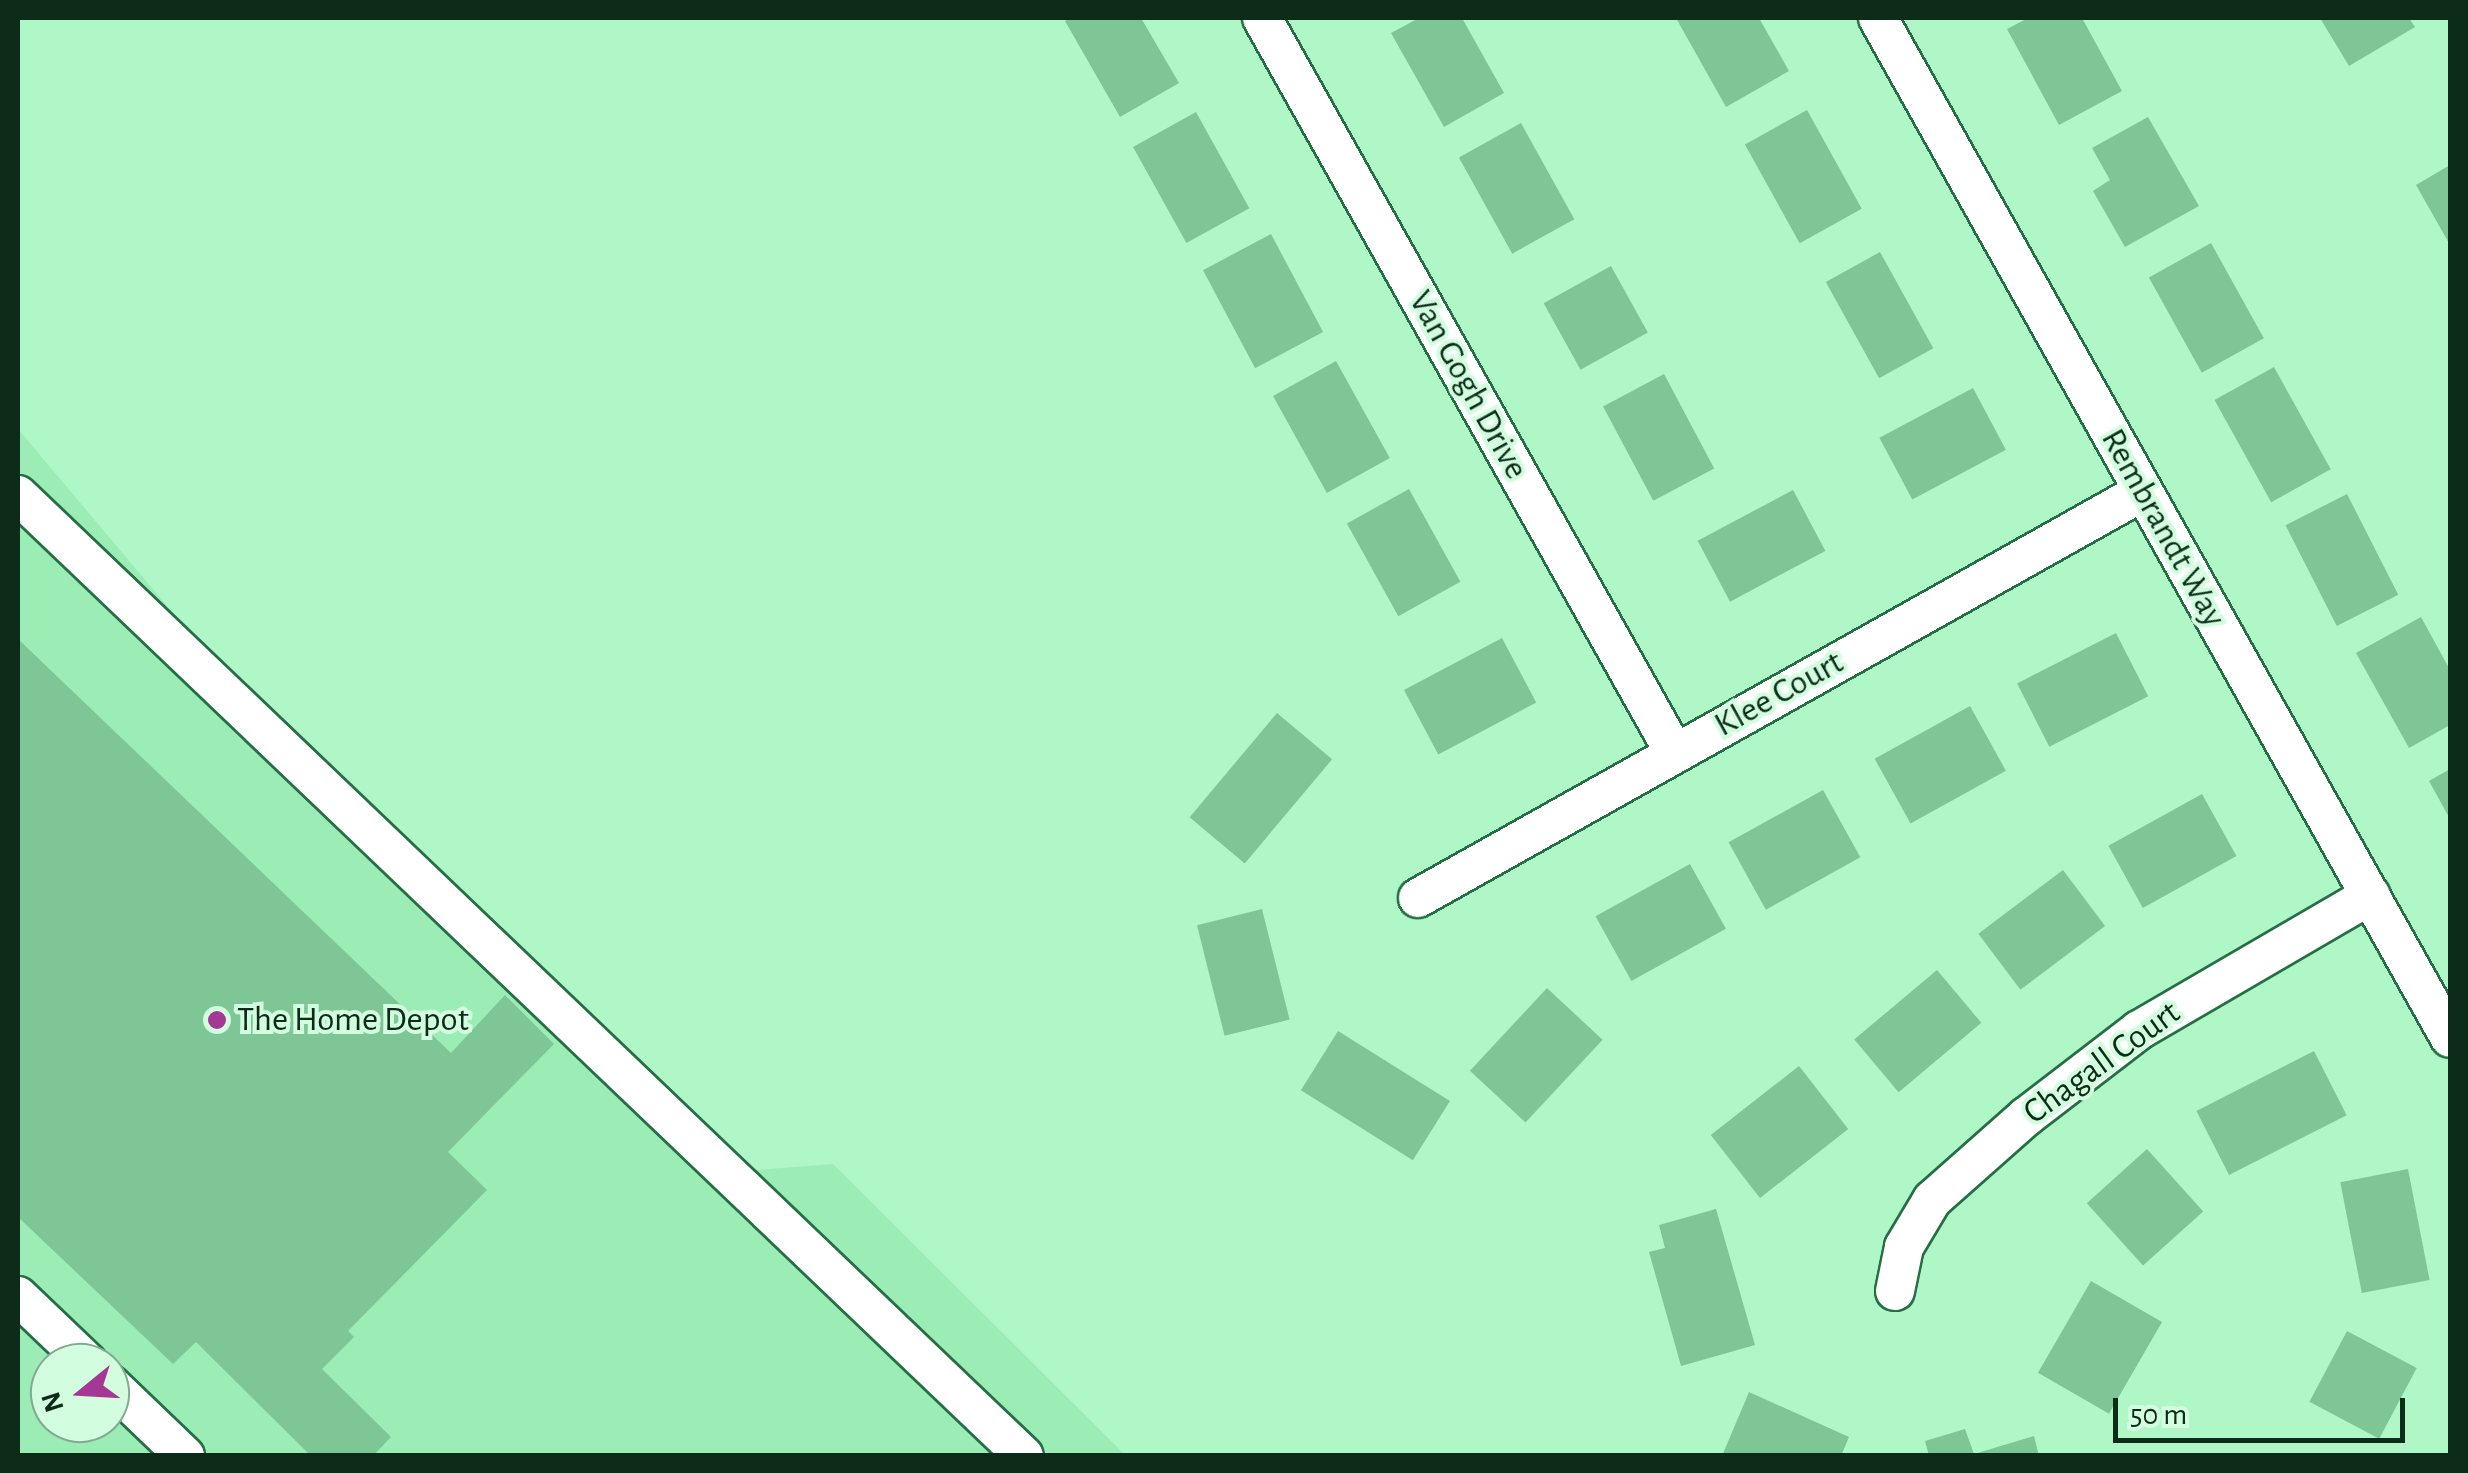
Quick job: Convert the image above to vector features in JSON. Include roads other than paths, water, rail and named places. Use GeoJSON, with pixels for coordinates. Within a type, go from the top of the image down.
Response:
{"type":"FeatureCollection","features":[{"type":"Feature","properties":{"kind":"street","name":"Van Gogh Drive"},"geometry":{"type":"LineString","coordinates":[[1262,18],[1674,752]]}},
{"type":"Feature","properties":{"kind":"street","name":"Rembrandt Way"},"geometry":{"type":"LineString","coordinates":[[1878,18],[2450,1038]]}},
{"type":"Feature","properties":{"kind":"street","name":"Klee Court"},"geometry":{"type":"LineString","coordinates":[[1418,898],[2142,492]]}},
{"type":"Feature","properties":{"kind":"street"},"geometry":{"type":"LineString","coordinates":[[18,495],[1013,1452]]}},
{"type":"Feature","properties":{"kind":"street","name":"Chagall Court"},"geometry":{"type":"LineString","coordinates":[[1895,1291],[1904,1247],[1932,1200],[2027,1116],[2138,1030],[2371,894]]}},
{"type":"Feature","properties":{"kind":"street"},"geometry":{"type":"LineString","coordinates":[[18,1296],[67,1343]]}},
{"type":"Feature","properties":{"kind":"street"},"geometry":{"type":"LineString","coordinates":[[130,1403],[186,1456]]}},
{"type":"Feature","properties":{"kind":"place","name":"The Home Depot"},"geometry":{"type":"Point","coordinates":[217,1020]}}]}
